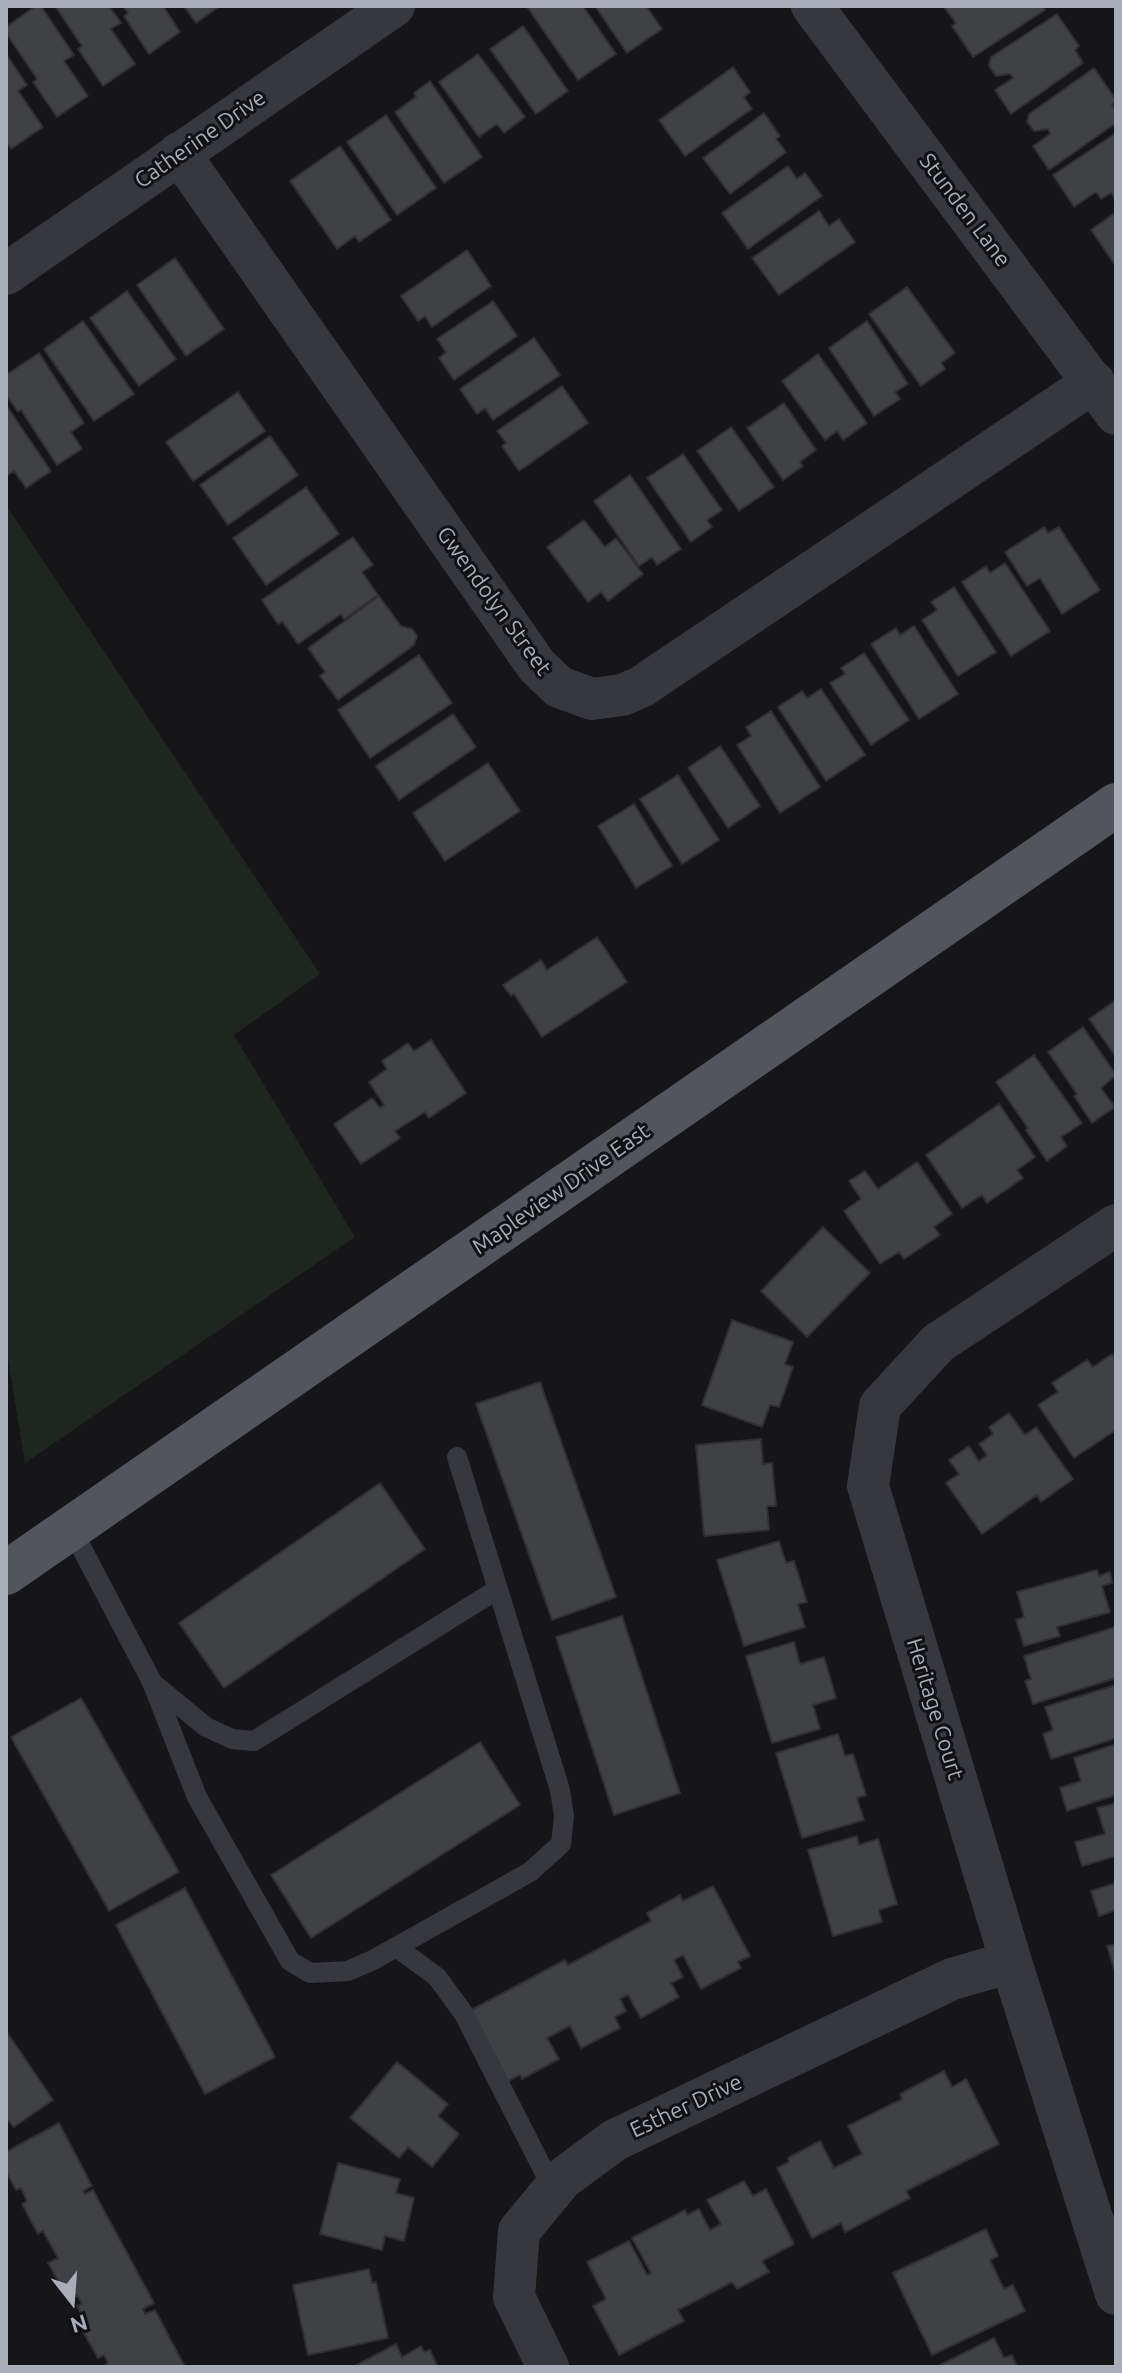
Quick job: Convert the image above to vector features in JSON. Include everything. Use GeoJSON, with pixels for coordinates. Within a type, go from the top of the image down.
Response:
{"type":"FeatureCollection","features":[{"type":"Feature","properties":{"kind":"main road","name":"Mapleview Drive East"},"geometry":{"type":"LineString","coordinates":[[6,1573],[1116,805]]}},
{"type":"Feature","properties":{"kind":"street","name":"Catherine Drive"},"geometry":{"type":"LineString","coordinates":[[6,274],[394,6]]}},
{"type":"Feature","properties":{"kind":"street","name":"Stunden Lane"},"geometry":{"type":"LineString","coordinates":[[812,6],[1105,398]]}},
{"type":"Feature","properties":{"kind":"street","name":"Gwendolyn Street"},"geometry":{"type":"LineString","coordinates":[[179,153],[537,666],[559,687],[592,699],[622,695],[641,687],[1105,398]]}},
{"type":"Feature","properties":{"kind":"street","name":"Heritage Court"},"geometry":{"type":"LineString","coordinates":[[1116,1225],[938,1343],[880,1406],[868,1486],[1011,1962],[1116,2294]]}},
{"type":"Feature","properties":{"kind":"street","name":"Esther Drive"},"geometry":{"type":"LineString","coordinates":[[548,2367],[514,2297],[519,2231],[562,2179],[615,2140],[952,1979],[1011,1962]]}},
{"type":"Feature","properties":{"kind":"lane"},"geometry":{"type":"LineString","coordinates":[[71,1528],[152,1682],[197,1797],[290,1961],[310,1973],[348,1971],[530,1872],[561,1844],[564,1816],[560,1790],[457,1457]]}},
{"type":"Feature","properties":{"kind":"lane"},"geometry":{"type":"LineString","coordinates":[[152,1682],[206,1727],[232,1739],[254,1741],[498,1589]]}},
{"type":"Feature","properties":{"kind":"lane"},"geometry":{"type":"LineString","coordinates":[[396,1947],[437,1977],[464,2014],[553,2189]]}},
{"type":"Feature","properties":{"kind":"shaded area"},"geometry":{"type":"Polygon","coordinates":[[[6,505],[320,974],[234,1035],[355,1237],[25,1463],[6,1347],[6,505]]]}},
{"type":"Feature","properties":{"kind":"building"},"geometry":{"type":"Polygon","coordinates":[[[36,6],[41,6],[74,55],[64,61],[88,96],[57,117],[33,82],[37,79],[6,33],[6,27],[36,6]]]}},
{"type":"Feature","properties":{"kind":"building"},"geometry":{"type":"Polygon","coordinates":[[[55,6],[109,6],[121,23],[111,29],[135,64],[103,86],[78,49],[82,46],[55,6]]]}},
{"type":"Feature","properties":{"kind":"building"},"geometry":{"type":"Polygon","coordinates":[[[123,6],[163,6],[180,32],[149,54],[124,16],[128,13],[123,6]]]}},
{"type":"Feature","properties":{"kind":"building"},"geometry":{"type":"Polygon","coordinates":[[[184,6],[220,6],[196,23],[184,6]]]}},
{"type":"Feature","properties":{"kind":"building"},"geometry":{"type":"Polygon","coordinates":[[[529,6],[583,6],[616,54],[578,80],[529,6]]]}},
{"type":"Feature","properties":{"kind":"building"},"geometry":{"type":"Polygon","coordinates":[[[595,6],[646,6],[662,29],[627,53],[595,6]]]}},
{"type":"Feature","properties":{"kind":"building"},"geometry":{"type":"Polygon","coordinates":[[[1042,6],[1045,10],[973,57],[952,26],[956,23],[945,8],[1042,6]]]}},
{"type":"Feature","properties":{"kind":"building"},"geometry":{"type":"Polygon","coordinates":[[[1057,14],[1079,46],[1075,50],[1083,63],[1011,114],[995,90],[1013,78],[1010,74],[996,76],[989,66],[991,57],[1057,14]]]}},
{"type":"Feature","properties":{"kind":"building"},"geometry":{"type":"Polygon","coordinates":[[[523,26],[568,91],[536,114],[490,49],[523,26]]]}},
{"type":"Feature","properties":{"kind":"building"},"geometry":{"type":"Polygon","coordinates":[[[6,54],[27,85],[18,91],[43,127],[11,149],[6,141],[6,54]]]}},
{"type":"Feature","properties":{"kind":"building"},"geometry":{"type":"Polygon","coordinates":[[[478,54],[525,117],[504,133],[497,124],[479,137],[439,82],[478,54]]]}},
{"type":"Feature","properties":{"kind":"building"},"geometry":{"type":"Polygon","coordinates":[[[733,67],[750,92],[744,97],[752,109],[685,156],[659,120],[733,67]]]}},
{"type":"Feature","properties":{"kind":"building"},"geometry":{"type":"Polygon","coordinates":[[[1094,68],[1116,100],[1112,105],[1116,111],[1116,123],[1049,170],[1033,146],[1050,134],[1048,129],[1034,131],[1027,122],[1029,114],[1094,68]]]}},
{"type":"Feature","properties":{"kind":"building"},"geometry":{"type":"Polygon","coordinates":[[[430,81],[482,157],[444,183],[395,112],[416,97],[414,93],[430,81]]]}},
{"type":"Feature","properties":{"kind":"building"},"geometry":{"type":"Polygon","coordinates":[[[764,113],[780,136],[776,139],[786,152],[730,194],[703,158],[764,113]]]}},
{"type":"Feature","properties":{"kind":"building"},"geometry":{"type":"Polygon","coordinates":[[[386,115],[436,188],[397,215],[347,142],[386,115]]]}},
{"type":"Feature","properties":{"kind":"building"},"geometry":{"type":"Polygon","coordinates":[[[1116,133],[1116,200],[1111,193],[1101,199],[1096,192],[1074,207],[1053,175],[1116,133]]]}},
{"type":"Feature","properties":{"kind":"building"},"geometry":{"type":"Polygon","coordinates":[[[340,146],[391,220],[359,242],[355,236],[337,249],[290,181],[340,146]]]}},
{"type":"Feature","properties":{"kind":"building"},"geometry":{"type":"Polygon","coordinates":[[[788,166],[797,179],[805,173],[822,196],[748,249],[722,213],[788,166]]]}},
{"type":"Feature","properties":{"kind":"building"},"geometry":{"type":"Polygon","coordinates":[[[819,211],[829,226],[839,219],[855,242],[779,295],[752,258],[819,211]]]}},
{"type":"Feature","properties":{"kind":"building"},"geometry":{"type":"Polygon","coordinates":[[[1116,212],[1116,264],[1115,265],[1091,230],[1116,212]]]}},
{"type":"Feature","properties":{"kind":"building"},"geometry":{"type":"Polygon","coordinates":[[[467,250],[491,286],[432,327],[425,316],[418,321],[401,296],[467,250]]]}},
{"type":"Feature","properties":{"kind":"building"},"geometry":{"type":"Polygon","coordinates":[[[175,258],[224,329],[186,356],[137,285],[175,258]]]}},
{"type":"Feature","properties":{"kind":"building"},"geometry":{"type":"Polygon","coordinates":[[[907,287],[955,353],[941,363],[945,369],[921,386],[869,314],[907,287]]]}},
{"type":"Feature","properties":{"kind":"building"},"geometry":{"type":"Polygon","coordinates":[[[127,291],[176,359],[139,386],[90,318],[127,291]]]}},
{"type":"Feature","properties":{"kind":"building"},"geometry":{"type":"Polygon","coordinates":[[[493,301],[517,336],[454,380],[439,358],[446,352],[437,339],[493,301]]]}},
{"type":"Feature","properties":{"kind":"building"},"geometry":{"type":"Polygon","coordinates":[[[83,321],[134,394],[94,421],[44,349],[83,321]]]}},
{"type":"Feature","properties":{"kind":"building"},"geometry":{"type":"Polygon","coordinates":[[[867,321],[908,384],[895,392],[900,399],[874,416],[829,348],[867,321]]]}},
{"type":"Feature","properties":{"kind":"building"},"geometry":{"type":"Polygon","coordinates":[[[534,338],[560,375],[493,420],[485,408],[477,414],[460,389],[534,338]]]}},
{"type":"Feature","properties":{"kind":"building"},"geometry":{"type":"Polygon","coordinates":[[[39,353],[84,423],[71,432],[82,449],[57,465],[21,410],[18,412],[6,395],[6,375],[39,353]]]}},
{"type":"Feature","properties":{"kind":"building"},"geometry":{"type":"Polygon","coordinates":[[[818,354],[867,423],[843,440],[837,431],[825,440],[782,381],[818,354]]]}},
{"type":"Feature","properties":{"kind":"building"},"geometry":{"type":"Polygon","coordinates":[[[562,386],[588,423],[519,471],[502,446],[506,443],[497,431],[562,386]]]}},
{"type":"Feature","properties":{"kind":"building"},"geometry":{"type":"Polygon","coordinates":[[[238,392],[265,431],[193,481],[166,442],[238,392]]]}},
{"type":"Feature","properties":{"kind":"building"},"geometry":{"type":"Polygon","coordinates":[[[784,403],[816,450],[800,462],[803,466],[783,480],[747,428],[784,403]]]}},
{"type":"Feature","properties":{"kind":"building"},"geometry":{"type":"Polygon","coordinates":[[[6,405],[51,471],[26,488],[14,471],[6,476],[6,405]]]}},
{"type":"Feature","properties":{"kind":"building"},"geometry":{"type":"Polygon","coordinates":[[[731,427],[774,487],[739,511],[697,451],[731,427]]]}},
{"type":"Feature","properties":{"kind":"building"},"geometry":{"type":"Polygon","coordinates":[[[270,436],[298,475],[228,525],[200,485],[270,436]]]}},
{"type":"Feature","properties":{"kind":"building"},"geometry":{"type":"Polygon","coordinates":[[[683,454],[722,510],[707,520],[712,527],[691,542],[647,478],[683,454]]]}},
{"type":"Feature","properties":{"kind":"building"},"geometry":{"type":"Polygon","coordinates":[[[630,475],[681,549],[657,565],[652,557],[639,566],[594,501],[630,475]]]}},
{"type":"Feature","properties":{"kind":"building"},"geometry":{"type":"Polygon","coordinates":[[[306,487],[339,534],[266,585],[233,538],[306,487]]]}},
{"type":"Feature","properties":{"kind":"building"},"geometry":{"type":"Polygon","coordinates":[[[584,520],[605,547],[616,538],[643,574],[608,601],[601,592],[588,602],[547,547],[584,520]]]}},
{"type":"Feature","properties":{"kind":"building"},"geometry":{"type":"Polygon","coordinates":[[[1044,527],[1048,533],[1059,527],[1100,590],[1062,614],[1040,578],[1027,586],[1005,552],[1044,527]]]}},
{"type":"Feature","properties":{"kind":"building"},"geometry":{"type":"Polygon","coordinates":[[[353,537],[373,565],[362,572],[378,595],[344,619],[341,614],[298,644],[282,621],[278,624],[262,600],[353,537]]]}},
{"type":"Feature","properties":{"kind":"building"},"geometry":{"type":"Polygon","coordinates":[[[1005,563],[1050,631],[1011,656],[962,582],[986,566],[990,573],[1005,563]]]}},
{"type":"Feature","properties":{"kind":"building"},"geometry":{"type":"Polygon","coordinates":[[[954,587],[996,652],[958,676],[922,620],[937,610],[931,602],[954,587]]]}},
{"type":"Feature","properties":{"kind":"building"},"geometry":{"type":"Polygon","coordinates":[[[379,596],[401,626],[412,629],[417,636],[414,645],[338,700],[320,676],[325,672],[308,648],[379,596]]]}},
{"type":"Feature","properties":{"kind":"building"},"geometry":{"type":"Polygon","coordinates":[[[914,626],[958,694],[919,719],[871,644],[896,628],[900,635],[914,626]]]}},
{"type":"Feature","properties":{"kind":"building"},"geometry":{"type":"Polygon","coordinates":[[[864,653],[909,720],[871,745],[830,683],[845,674],[841,668],[864,653]]]}},
{"type":"Feature","properties":{"kind":"building"},"geometry":{"type":"Polygon","coordinates":[[[419,655],[452,703],[370,758],[338,710],[419,655]]]}},
{"type":"Feature","properties":{"kind":"building"},"geometry":{"type":"Polygon","coordinates":[[[821,689],[865,755],[826,781],[778,707],[802,691],[807,698],[821,689]]]}},
{"type":"Feature","properties":{"kind":"building"},"geometry":{"type":"Polygon","coordinates":[[[771,711],[820,787],[780,813],[737,745],[751,736],[746,727],[771,711]]]}},
{"type":"Feature","properties":{"kind":"building"},"geometry":{"type":"Polygon","coordinates":[[[453,714],[476,747],[399,800],[376,766],[453,714]]]}},
{"type":"Feature","properties":{"kind":"building"},"geometry":{"type":"Polygon","coordinates":[[[720,746],[760,806],[728,828],[688,768],[720,746]]]}},
{"type":"Feature","properties":{"kind":"building"},"geometry":{"type":"Polygon","coordinates":[[[488,763],[520,811],[445,861],[413,813],[488,763]]]}},
{"type":"Feature","properties":{"kind":"building"},"geometry":{"type":"Polygon","coordinates":[[[678,775],[719,840],[682,864],[640,799],[678,775]]]}},
{"type":"Feature","properties":{"kind":"building"},"geometry":{"type":"Polygon","coordinates":[[[634,804],[672,866],[636,888],[598,826],[634,804]]]}},
{"type":"Feature","properties":{"kind":"building"},"geometry":{"type":"Polygon","coordinates":[[[597,937],[627,982],[542,1037],[514,994],[511,996],[503,985],[541,960],[547,970],[597,937]]]}},
{"type":"Feature","properties":{"kind":"building"},"geometry":{"type":"Polygon","coordinates":[[[1116,1000],[1116,1057],[1089,1019],[1116,1000]]]}},
{"type":"Feature","properties":{"kind":"building"},"geometry":{"type":"Polygon","coordinates":[[[1083,1027],[1116,1075],[1101,1088],[1115,1107],[1092,1123],[1074,1096],[1077,1094],[1048,1052],[1083,1027]]]}},
{"type":"Feature","properties":{"kind":"building"},"geometry":{"type":"Polygon","coordinates":[[[431,1040],[466,1093],[429,1118],[425,1112],[395,1131],[400,1138],[361,1164],[334,1124],[372,1098],[380,1108],[384,1105],[369,1082],[387,1069],[382,1061],[408,1043],[414,1051],[431,1040]]]}},
{"type":"Feature","properties":{"kind":"building"},"geometry":{"type":"Polygon","coordinates":[[[1034,1055],[1082,1123],[1061,1137],[1067,1146],[1047,1161],[996,1082],[1034,1055]]]}},
{"type":"Feature","properties":{"kind":"building"},"geometry":{"type":"Polygon","coordinates":[[[999,1104],[1035,1157],[1017,1170],[1023,1178],[987,1203],[982,1195],[962,1208],[926,1155],[999,1104]]]}},
{"type":"Feature","properties":{"kind":"building"},"geometry":{"type":"Polygon","coordinates":[[[917,1162],[952,1214],[934,1227],[940,1235],[904,1259],[899,1252],[880,1264],[844,1211],[861,1199],[849,1181],[865,1171],[878,1189],[917,1162]]]}},
{"type":"Feature","properties":{"kind":"building"},"geometry":{"type":"Polygon","coordinates":[[[823,1227],[870,1273],[807,1337],[761,1291],[823,1227]]]}},
{"type":"Feature","properties":{"kind":"building"},"geometry":{"type":"Polygon","coordinates":[[[732,1320],[793,1342],[785,1364],[793,1367],[779,1407],[770,1405],[762,1427],[702,1405],[732,1320]]]}},
{"type":"Feature","properties":{"kind":"building"},"geometry":{"type":"Polygon","coordinates":[[[1112,1354],[1116,1360],[1116,1430],[1074,1458],[1038,1405],[1058,1392],[1052,1383],[1087,1360],[1093,1367],[1112,1354]]]}},
{"type":"Feature","properties":{"kind":"building"},"geometry":{"type":"Polygon","coordinates":[[[540,1382],[616,1597],[552,1620],[476,1404],[540,1382]]]}},
{"type":"Feature","properties":{"kind":"building"},"geometry":{"type":"Polygon","coordinates":[[[1009,1413],[1025,1435],[1036,1427],[1073,1479],[1041,1502],[1037,1495],[982,1534],[946,1483],[959,1474],[949,1460],[969,1446],[979,1461],[987,1455],[979,1444],[993,1434],[989,1427],[1009,1413]]]}},
{"type":"Feature","properties":{"kind":"building"},"geometry":{"type":"Polygon","coordinates":[[[761,1439],[763,1464],[772,1463],[776,1506],[767,1506],[769,1530],[704,1536],[696,1445],[761,1439]]]}},
{"type":"Feature","properties":{"kind":"building"},"geometry":{"type":"Polygon","coordinates":[[[380,1483],[425,1549],[224,1688],[179,1623],[380,1483]]]}},
{"type":"Feature","properties":{"kind":"building"},"geometry":{"type":"Polygon","coordinates":[[[779,1541],[786,1563],[794,1561],[807,1602],[798,1604],[805,1627],[744,1646],[717,1560],[779,1541]]]}},
{"type":"Feature","properties":{"kind":"building"},"geometry":{"type":"Polygon","coordinates":[[[1097,1570],[1099,1576],[1110,1572],[1112,1583],[1102,1586],[1110,1612],[1057,1627],[1060,1636],[1024,1646],[1016,1620],[1024,1617],[1017,1592],[1097,1570]]]}},
{"type":"Feature","properties":{"kind":"building"},"geometry":{"type":"Polygon","coordinates":[[[622,1616],[680,1793],[614,1815],[556,1637],[622,1616]]]}},
{"type":"Feature","properties":{"kind":"building"},"geometry":{"type":"Polygon","coordinates":[[[1115,1627],[1116,1678],[1033,1704],[1025,1681],[1031,1679],[1024,1656],[1115,1627]]]}},
{"type":"Feature","properties":{"kind":"building"},"geometry":{"type":"Polygon","coordinates":[[[794,1642],[800,1664],[824,1657],[836,1698],[813,1705],[820,1729],[772,1743],[746,1656],[794,1642]]]}},
{"type":"Feature","properties":{"kind":"building"},"geometry":{"type":"Polygon","coordinates":[[[1116,1685],[1116,1738],[1051,1759],[1043,1734],[1053,1730],[1045,1707],[1116,1685]]]}},
{"type":"Feature","properties":{"kind":"building"},"geometry":{"type":"Polygon","coordinates":[[[81,1698],[179,1872],[109,1911],[11,1737],[81,1698]]]}},
{"type":"Feature","properties":{"kind":"building"},"geometry":{"type":"Polygon","coordinates":[[[838,1734],[845,1756],[853,1754],[866,1795],[857,1798],[864,1820],[802,1838],[776,1753],[838,1734]]]}},
{"type":"Feature","properties":{"kind":"building"},"geometry":{"type":"Polygon","coordinates":[[[480,1742],[520,1805],[311,1938],[271,1875],[480,1742]]]}},
{"type":"Feature","properties":{"kind":"building"},"geometry":{"type":"Polygon","coordinates":[[[1116,1744],[1116,1795],[1067,1811],[1060,1788],[1081,1781],[1074,1758],[1116,1744]]]}},
{"type":"Feature","properties":{"kind":"building"},"geometry":{"type":"Polygon","coordinates":[[[1116,1803],[1116,1856],[1082,1866],[1075,1842],[1105,1834],[1097,1808],[1116,1803]]]}},
{"type":"Feature","properties":{"kind":"building"},"geometry":{"type":"Polygon","coordinates":[[[857,1836],[859,1845],[878,1839],[897,1904],[879,1910],[882,1922],[833,1936],[808,1850],[857,1836]]]}},
{"type":"Feature","properties":{"kind":"building"},"geometry":{"type":"Polygon","coordinates":[[[1116,1883],[1116,1910],[1099,1916],[1091,1891],[1116,1883]]]}},
{"type":"Feature","properties":{"kind":"building"},"geometry":{"type":"Polygon","coordinates":[[[713,1886],[750,1956],[738,1962],[741,1968],[701,1989],[683,1955],[674,1960],[683,1977],[671,1983],[679,1997],[641,2018],[628,1995],[620,1999],[626,2011],[615,2017],[620,2028],[581,2048],[570,2026],[547,2038],[559,2059],[522,2079],[520,2075],[508,2081],[471,2010],[565,1960],[568,1965],[651,1921],[647,1913],[680,1895],[683,1901],[713,1886]]]}},
{"type":"Feature","properties":{"kind":"building"},"geometry":{"type":"Polygon","coordinates":[[[185,1888],[275,2057],[205,2094],[116,1925],[185,1888]]]}},
{"type":"Feature","properties":{"kind":"building"},"geometry":{"type":"Polygon","coordinates":[[[1116,1944],[1116,1972],[1115,1972],[1107,1946],[1116,1944]]]}},
{"type":"Feature","properties":{"kind":"building"},"geometry":{"type":"Polygon","coordinates":[[[6,2031],[53,2100],[14,2127],[6,2118],[6,2031]]]}},
{"type":"Feature","properties":{"kind":"building"},"geometry":{"type":"Polygon","coordinates":[[[397,2062],[448,2104],[438,2116],[459,2134],[432,2167],[408,2147],[399,2158],[350,2118],[397,2062]]]}},
{"type":"Feature","properties":{"kind":"building"},"geometry":{"type":"Polygon","coordinates":[[[944,2071],[952,2087],[966,2079],[999,2144],[906,2191],[910,2198],[845,2232],[841,2223],[812,2238],[777,2168],[789,2162],[788,2158],[820,2141],[834,2168],[862,2154],[848,2126],[902,2099],[900,2094],[944,2071]]]}},
{"type":"Feature","properties":{"kind":"building"},"geometry":{"type":"Polygon","coordinates":[[[59,2123],[92,2186],[83,2191],[85,2194],[93,2190],[154,2303],[143,2309],[145,2314],[155,2310],[185,2367],[101,2367],[108,2363],[104,2355],[98,2358],[78,2323],[84,2319],[77,2306],[82,2304],[77,2295],[69,2300],[48,2263],[58,2258],[43,2231],[38,2234],[22,2204],[27,2201],[21,2188],[16,2190],[6,2172],[6,2152],[59,2123]]]}},
{"type":"Feature","properties":{"kind":"building"},"geometry":{"type":"Polygon","coordinates":[[[338,2163],[400,2179],[396,2193],[414,2198],[404,2241],[385,2236],[382,2250],[320,2234],[338,2163]]]}},
{"type":"Feature","properties":{"kind":"building"},"geometry":{"type":"Polygon","coordinates":[[[744,2181],[753,2196],[766,2189],[794,2244],[762,2261],[769,2272],[737,2289],[732,2282],[678,2310],[684,2321],[619,2355],[593,2306],[606,2299],[587,2262],[629,2241],[647,2275],[651,2273],[632,2238],[685,2210],[687,2215],[699,2209],[710,2230],[721,2224],[707,2200],[744,2181]]]}},
{"type":"Feature","properties":{"kind":"building"},"geometry":{"type":"Polygon","coordinates":[[[986,2229],[998,2256],[990,2260],[1004,2289],[1013,2285],[1025,2311],[932,2355],[893,2273],[986,2229]]]}},
{"type":"Feature","properties":{"kind":"building"},"geometry":{"type":"Polygon","coordinates":[[[369,2269],[372,2283],[376,2282],[388,2338],[308,2355],[293,2285],[369,2269]]]}},
{"type":"Feature","properties":{"kind":"building"},"geometry":{"type":"Polygon","coordinates":[[[994,2338],[1004,2358],[1012,2355],[1017,2367],[936,2367],[994,2338]]]}},
{"type":"Feature","properties":{"kind":"building"},"geometry":{"type":"Polygon","coordinates":[[[396,2344],[402,2357],[421,2346],[424,2352],[430,2350],[438,2367],[353,2367],[396,2344]]]}}]}
